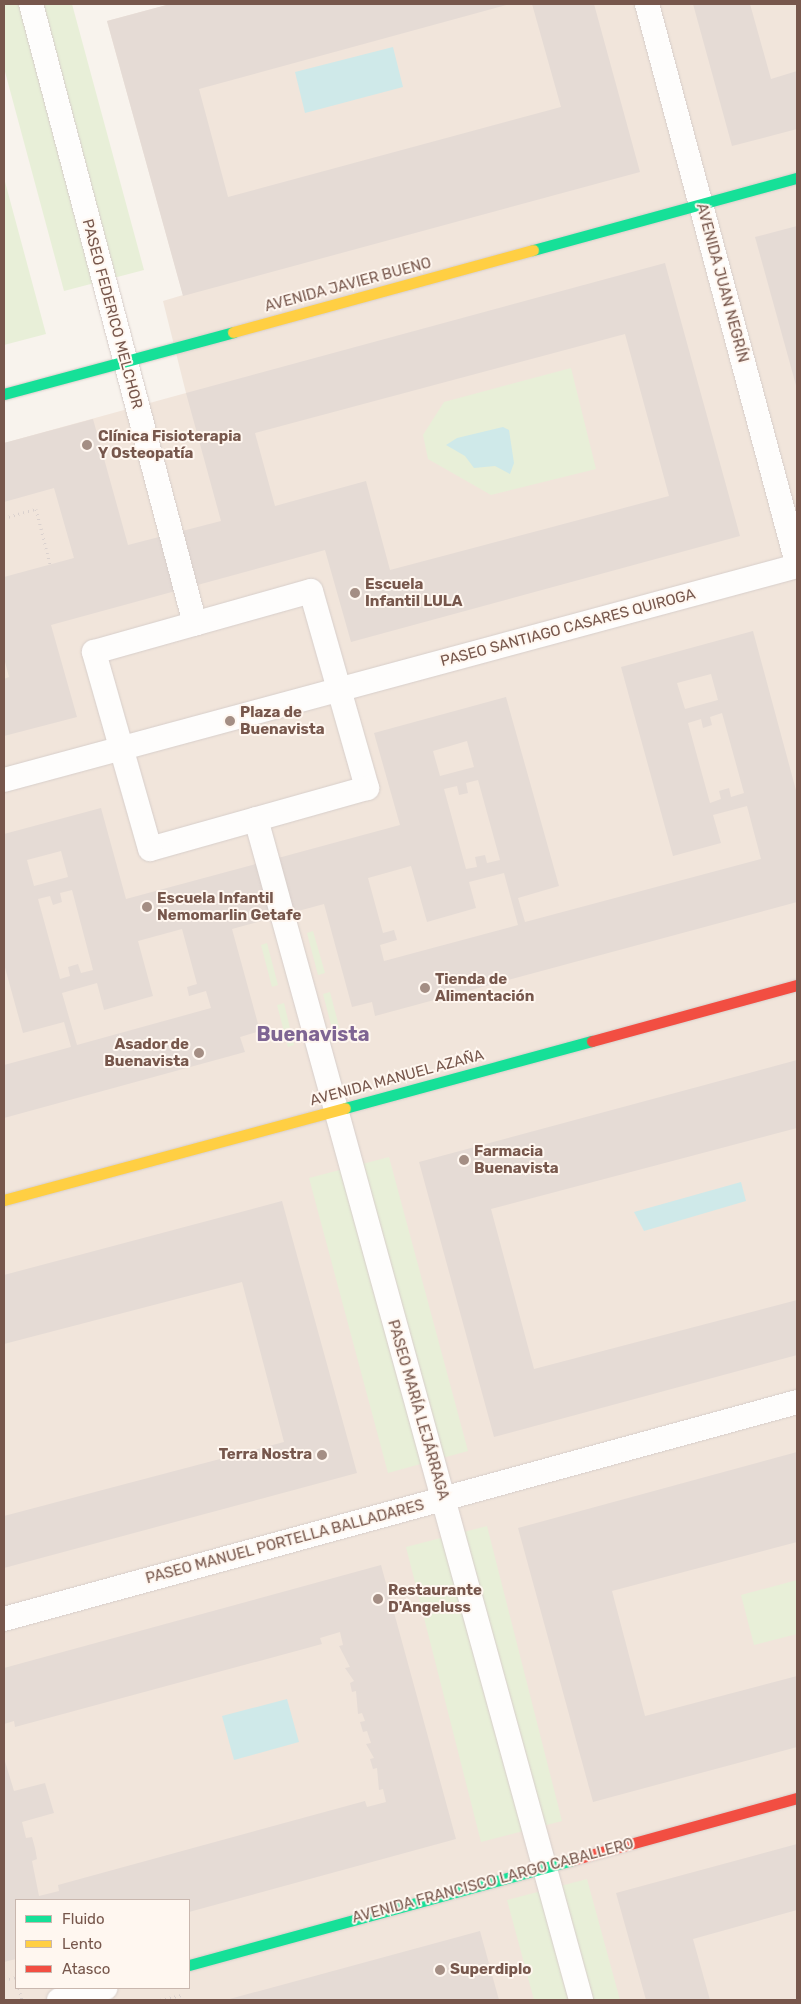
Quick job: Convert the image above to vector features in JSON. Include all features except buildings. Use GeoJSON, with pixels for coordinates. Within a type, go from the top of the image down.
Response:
{"type":"FeatureCollection","features":[{"type":"Feature","properties":{"kind":"street","name":"PASEO FEDERICO MELCHOR"},"geometry":{"type":"LineString","coordinates":[[31,4],[195,624]]}},
{"type":"Feature","properties":{"kind":"street","name":"AVENIDA JUAN NEGRÍN"},"geometry":{"type":"LineString","coordinates":[[647,4],[797,564]]}},
{"type":"Feature","properties":{"kind":"street","name":"AVENIDA JAVIER BUENO"},"geometry":{"type":"LineString","coordinates":[[4,394],[797,178]]}},
{"type":"Feature","properties":{"kind":"street","name":"PASEO SANTIAGO CASARES QUIROGA"},"geometry":{"type":"LineString","coordinates":[[4,780],[339,691],[797,564]]}},
{"type":"Feature","properties":{"kind":"street"},"geometry":{"type":"LineString","coordinates":[[311,591],[367,788],[150,849],[94,652],[195,624],[311,591]]}},
{"type":"Feature","properties":{"kind":"street","name":"PASEO MARÍA LEJÁRRAGA"},"geometry":{"type":"LineString","coordinates":[[256,820],[334,1110],[547,1866],[581,2000]]}},
{"type":"Feature","properties":{"kind":"street","name":"AVENIDA MANUEL AZAÑA"},"geometry":{"type":"LineString","coordinates":[[4,1200],[797,985]]}},
{"type":"Feature","properties":{"kind":"street","name":"PASEO MANUEL PORTELLA BALLADARES"},"geometry":{"type":"LineString","coordinates":[[4,1619],[797,1402]]}},
{"type":"Feature","properties":{"kind":"street","name":"AVENIDA FRANCISCO LARGO CABALLERO"},"geometry":{"type":"LineString","coordinates":[[190,1965],[797,1798]]}},
{"type":"Feature","properties":{"kind":"street"},"geometry":{"type":"LineString","coordinates":[[59,2000],[101,1989]]}},
{"type":"Feature","properties":{"kind":"path"},"geometry":{"type":"LineString","coordinates":[[4,518],[36,509],[50,564]]}},
{"type":"Feature","properties":{"kind":"shaded area"},"geometry":{"type":"Polygon","coordinates":[[[171,4],[797,4],[797,2000],[4,2000],[4,443],[186,393],[163,301],[183,295],[107,21],[171,4]]]}},
{"type":"Feature","properties":{"kind":"green space"},"geometry":{"type":"Polygon","coordinates":[[[4,4],[72,4],[144,270],[64,291],[4,68],[4,4]]]}},
{"type":"Feature","properties":{"kind":"green space"},"geometry":{"type":"Polygon","coordinates":[[[4,178],[46,334],[4,345],[4,178]]]}},
{"type":"Feature","properties":{"kind":"green space"},"geometry":{"type":"Polygon","coordinates":[[[571,368],[596,469],[491,495],[428,459],[423,435],[444,402],[571,368]]]}},
{"type":"Feature","properties":{"kind":"green space"},"geometry":{"type":"Polygon","coordinates":[[[313,931],[325,973],[318,975],[307,933],[313,931]]]}},
{"type":"Feature","properties":{"kind":"green space"},"geometry":{"type":"Polygon","coordinates":[[[267,943],[278,985],[272,987],[261,945],[267,943]]]}},
{"type":"Feature","properties":{"kind":"green space"},"geometry":{"type":"Polygon","coordinates":[[[330,992],[341,1034],[334,1036],[323,994],[330,992]]]}},
{"type":"Feature","properties":{"kind":"green space"},"geometry":{"type":"Polygon","coordinates":[[[284,1003],[294,1045],[288,1047],[277,1005],[284,1003]]]}},
{"type":"Feature","properties":{"kind":"green space"},"geometry":{"type":"Polygon","coordinates":[[[389,1157],[468,1451],[388,1473],[309,1178],[389,1157]]]}},
{"type":"Feature","properties":{"kind":"green space"},"geometry":{"type":"Polygon","coordinates":[[[487,1526],[562,1821],[481,1842],[406,1547],[487,1526]]]}},
{"type":"Feature","properties":{"kind":"green space"},"geometry":{"type":"Polygon","coordinates":[[[797,1580],[797,1634],[754,1645],[741,1595],[797,1580]]]}},
{"type":"Feature","properties":{"kind":"green space"},"geometry":{"type":"Polygon","coordinates":[[[587,1879],[620,2000],[534,2000],[507,1900],[587,1879]]]}},
{"type":"Feature","properties":{"kind":"water"},"geometry":{"type":"Polygon","coordinates":[[[393,47],[403,87],[305,113],[295,72],[393,47]]]}},
{"type":"Feature","properties":{"kind":"water"},"geometry":{"type":"Polygon","coordinates":[[[503,427],[509,430],[514,463],[510,474],[495,466],[474,468],[465,456],[446,445],[457,438],[503,427]]]}},
{"type":"Feature","properties":{"kind":"water"},"geometry":{"type":"Polygon","coordinates":[[[741,1182],[746,1201],[644,1231],[634,1212],[741,1182]]]}},
{"type":"Feature","properties":{"kind":"water"},"geometry":{"type":"Polygon","coordinates":[[[287,1699],[299,1742],[234,1760],[222,1716],[287,1699]]]}},
{"type":"Feature","properties":{"kind":"traffic: fast"},"geometry":{"type":"LineString","coordinates":[[533,250],[797,178]]}},
{"type":"Feature","properties":{"kind":"traffic: fast"},"geometry":{"type":"LineString","coordinates":[[4,394],[233,332]]}},
{"type":"Feature","properties":{"kind":"traffic: fast"},"geometry":{"type":"LineString","coordinates":[[345,1108],[592,1041]]}},
{"type":"Feature","properties":{"kind":"traffic: fast"},"geometry":{"type":"LineString","coordinates":[[190,1965],[572,1860]]}},
{"type":"Feature","properties":{"kind":"traffic: slow"},"geometry":{"type":"LineString","coordinates":[[233,332],[533,250]]}},
{"type":"Feature","properties":{"kind":"traffic: slow"},"geometry":{"type":"LineString","coordinates":[[4,1200],[345,1108]]}},
{"type":"Feature","properties":{"kind":"traffic: jam"},"geometry":{"type":"LineString","coordinates":[[592,1041],[797,985]]}},
{"type":"Feature","properties":{"kind":"traffic: jam"},"geometry":{"type":"LineString","coordinates":[[572,1860],[797,1798]]}},
{"type":"Feature","properties":{"kind":"place","name":"Clínica Fisioterapia Y Osteopatía"},"geometry":{"type":"Point","coordinates":[87,445]}},
{"type":"Feature","properties":{"kind":"place","name":"Escuela Infantil LULA"},"geometry":{"type":"Point","coordinates":[355,593]}},
{"type":"Feature","properties":{"kind":"place","name":"Plaza de Buenavista"},"geometry":{"type":"Point","coordinates":[230,721]}},
{"type":"Feature","properties":{"kind":"place","name":"Escuela Infantil Nemomarlin Getafe"},"geometry":{"type":"Point","coordinates":[147,907]}},
{"type":"Feature","properties":{"kind":"place","name":"Tienda de Alimentación"},"geometry":{"type":"Point","coordinates":[425,988]}},
{"type":"Feature","properties":{"kind":"place","name":"Asador de Buenavista"},"geometry":{"type":"Point","coordinates":[199,1053]}},
{"type":"Feature","properties":{"kind":"place","name":"Farmacia Buenavista"},"geometry":{"type":"Point","coordinates":[464,1160]}},
{"type":"Feature","properties":{"kind":"place","name":"Terra Nostra"},"geometry":{"type":"Point","coordinates":[322,1455]}},
{"type":"Feature","properties":{"kind":"place","name":"Restaurante D'Angeluss"},"geometry":{"type":"Point","coordinates":[378,1599]}},
{"type":"Feature","properties":{"kind":"place","name":"Superdiplo"},"geometry":{"type":"Point","coordinates":[440,1970]}},
{"type":"Feature","properties":{"kind":"district","name":"Buenavista"},"geometry":{"type":"Point","coordinates":[313,1034]}}]}
